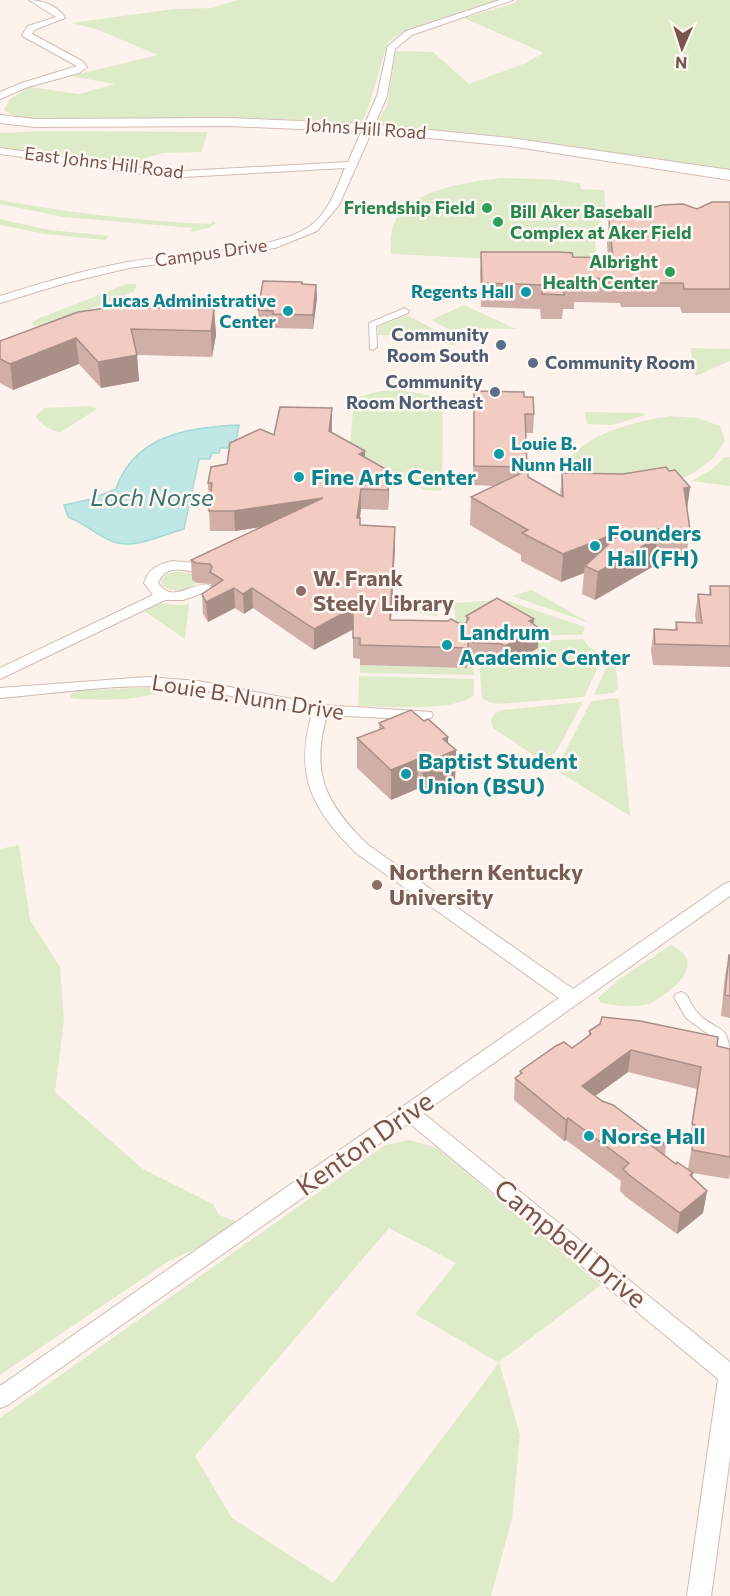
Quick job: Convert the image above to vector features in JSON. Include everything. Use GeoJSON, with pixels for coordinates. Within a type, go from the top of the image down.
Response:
{"type":"FeatureCollection","features":[{"type":"Feature","properties":{"kind":"main road","name":"Johns Hill Road"},"geometry":{"type":"LineString","coordinates":[[0,119],[26,123],[229,122],[368,130],[510,142],[730,175]]}},
{"type":"Feature","properties":{"kind":"main road","name":"Johns Hill Road"},"geometry":{"type":"LineString","coordinates":[[0,128],[213,127],[368,130],[730,181]]}},
{"type":"Feature","properties":{"kind":"street"},"geometry":{"type":"LineString","coordinates":[[0,96],[25,85],[76,71],[81,67],[79,63],[27,35],[31,28],[62,18],[59,14],[33,0]]}},
{"type":"Feature","properties":{"kind":"street","name":"Campus Drive"},"geometry":{"type":"LineString","coordinates":[[0,300],[63,280],[129,265],[275,245],[313,229],[328,214],[368,130],[382,96],[391,48],[396,42],[410,33],[508,0]]}},
{"type":"Feature","properties":{"kind":"street","name":"East Johns Hill Road"},"geometry":{"type":"LineString","coordinates":[[0,150],[177,174],[352,165]]}},
{"type":"Feature","properties":{"kind":"street"},"geometry":{"type":"LineString","coordinates":[[373,347],[372,325],[405,311]]}},
{"type":"Feature","properties":{"kind":"street"},"geometry":{"type":"LineString","coordinates":[[158,591],[152,578],[167,567],[187,565],[202,570]]}},
{"type":"Feature","properties":{"kind":"street"},"geometry":{"type":"LineString","coordinates":[[0,663],[158,591],[189,595],[204,588]]}},
{"type":"Feature","properties":{"kind":"street"},"geometry":{"type":"LineString","coordinates":[[0,674],[158,591]]}},
{"type":"Feature","properties":{"kind":"street","name":"Louie B. Nunn Drive"},"geometry":{"type":"LineString","coordinates":[[0,693],[103,682],[168,682],[213,688],[321,710],[424,715]]}},
{"type":"Feature","properties":{"kind":"street"},"geometry":{"type":"LineString","coordinates":[[321,710],[310,761],[320,798],[339,827],[362,849],[574,999]]}},
{"type":"Feature","properties":{"kind":"street","name":"Kenton Drive"},"geometry":{"type":"LineString","coordinates":[[0,1398],[730,888]]}},
{"type":"Feature","properties":{"kind":"street"},"geometry":{"type":"LineString","coordinates":[[681,997],[691,1015],[720,1036],[730,1055]]}},
{"type":"Feature","properties":{"kind":"street","name":"Campbell Drive"},"geometry":{"type":"LineString","coordinates":[[410,1113],[730,1375],[699,1596]]}},
{"type":"Feature","properties":{"kind":"green space"},"geometry":{"type":"Polygon","coordinates":[[[237,0],[501,0],[402,33],[388,42],[367,112],[362,121],[358,123],[257,118],[29,118],[16,117],[4,110],[10,99],[30,87],[79,94],[115,84],[70,76],[158,55],[96,29],[71,23],[174,9],[212,8],[237,0]]]}},
{"type":"Feature","properties":{"kind":"green space"},"geometry":{"type":"Polygon","coordinates":[[[518,0],[730,0],[730,170],[504,137],[382,125],[379,119],[387,105],[396,51],[433,52],[469,84],[523,64],[544,53],[464,18],[509,5],[518,0]]]}},
{"type":"Feature","properties":{"kind":"green space"},"geometry":{"type":"Polygon","coordinates":[[[208,132],[201,152],[163,153],[142,159],[139,168],[0,148],[0,133],[208,132]]]}},
{"type":"Feature","properties":{"kind":"green space","name":"Friendship Field"},"geometry":{"type":"Polygon","coordinates":[[[501,178],[548,179],[580,183],[581,189],[604,190],[606,216],[594,228],[596,253],[589,253],[592,258],[536,261],[391,254],[392,231],[398,217],[421,197],[454,186],[501,178]]]}},
{"type":"Feature","properties":{"kind":"green space"},"geometry":{"type":"Polygon","coordinates":[[[0,200],[105,216],[184,223],[211,224],[213,221],[217,223],[191,232],[192,228],[63,217],[0,204],[0,200]]]}},
{"type":"Feature","properties":{"kind":"green space"},"geometry":{"type":"Polygon","coordinates":[[[0,219],[50,230],[109,236],[106,240],[45,234],[0,225],[0,219]]]}},
{"type":"Feature","properties":{"kind":"green space"},"geometry":{"type":"Polygon","coordinates":[[[127,284],[136,284],[133,292],[50,325],[34,326],[32,323],[37,319],[127,284]]]}},
{"type":"Feature","properties":{"kind":"green space"},"geometry":{"type":"Polygon","coordinates":[[[464,305],[516,329],[461,328],[452,331],[431,320],[464,305]]]}},
{"type":"Feature","properties":{"kind":"green space"},"geometry":{"type":"Polygon","coordinates":[[[407,315],[456,341],[456,344],[450,345],[435,337],[378,335],[378,327],[407,315]]]}},
{"type":"Feature","properties":{"kind":"green space"},"geometry":{"type":"Polygon","coordinates":[[[690,348],[730,349],[730,361],[696,376],[690,348]]]}},
{"type":"Feature","properties":{"kind":"green space"},"geometry":{"type":"Polygon","coordinates":[[[401,390],[443,398],[442,491],[423,490],[350,448],[354,398],[380,391],[401,390]]]}},
{"type":"Feature","properties":{"kind":"green space"},"geometry":{"type":"Polygon","coordinates":[[[90,406],[97,409],[61,432],[47,427],[36,416],[44,408],[90,406]]]}},
{"type":"Feature","properties":{"kind":"green space"},"geometry":{"type":"Polygon","coordinates":[[[585,412],[642,413],[646,415],[612,425],[587,424],[585,412]]]}},
{"type":"Feature","properties":{"kind":"green space"},"geometry":{"type":"Polygon","coordinates":[[[671,416],[698,418],[720,426],[725,440],[714,458],[692,474],[676,481],[568,477],[569,463],[576,451],[590,441],[624,426],[671,416]]]}},
{"type":"Feature","properties":{"kind":"green space"},"geometry":{"type":"Polygon","coordinates":[[[725,457],[730,457],[730,486],[691,481],[711,470],[725,457]]]}},
{"type":"Feature","properties":{"kind":"green space"},"geometry":{"type":"Polygon","coordinates":[[[177,571],[193,574],[197,580],[191,587],[182,590],[172,590],[163,586],[161,580],[167,574],[177,571]]]}},
{"type":"Feature","properties":{"kind":"green space"},"geometry":{"type":"Polygon","coordinates":[[[532,590],[590,623],[512,596],[532,590]]]}},
{"type":"Feature","properties":{"kind":"green space"},"geometry":{"type":"Polygon","coordinates":[[[378,592],[409,600],[440,602],[438,616],[382,608],[378,592]]]}},
{"type":"Feature","properties":{"kind":"green space"},"geometry":{"type":"Polygon","coordinates":[[[508,601],[585,627],[582,635],[541,635],[528,627],[457,628],[453,603],[508,601]]]}},
{"type":"Feature","properties":{"kind":"green space"},"geometry":{"type":"Polygon","coordinates":[[[159,603],[189,604],[185,639],[144,611],[159,603]]]}},
{"type":"Feature","properties":{"kind":"green space"},"geometry":{"type":"Polygon","coordinates":[[[583,639],[589,647],[604,655],[584,697],[499,704],[482,698],[479,663],[500,664],[504,667],[536,641],[583,639]]]}},
{"type":"Feature","properties":{"kind":"green space"},"geometry":{"type":"Polygon","coordinates":[[[612,655],[615,656],[618,688],[613,693],[594,695],[612,655]]]}},
{"type":"Feature","properties":{"kind":"green space"},"geometry":{"type":"Polygon","coordinates":[[[468,663],[473,663],[474,675],[360,673],[360,665],[467,668],[468,663]]]}},
{"type":"Feature","properties":{"kind":"green space"},"geometry":{"type":"Polygon","coordinates":[[[359,676],[474,679],[474,695],[464,701],[436,706],[358,706],[359,676]]]}},
{"type":"Feature","properties":{"kind":"green space"},"geometry":{"type":"Polygon","coordinates":[[[153,688],[159,691],[142,697],[103,700],[71,698],[70,695],[77,691],[153,688]]]}},
{"type":"Feature","properties":{"kind":"green space"},"geometry":{"type":"Polygon","coordinates":[[[615,698],[619,700],[630,816],[556,770],[591,701],[615,698]]]}},
{"type":"Feature","properties":{"kind":"green space"},"geometry":{"type":"Polygon","coordinates":[[[583,702],[556,752],[542,761],[493,728],[491,721],[494,714],[502,710],[583,702]]]}},
{"type":"Feature","properties":{"kind":"green space"},"geometry":{"type":"Polygon","coordinates":[[[19,845],[30,920],[60,967],[64,1020],[55,1092],[143,1169],[213,1204],[219,1215],[237,1222],[214,1240],[169,1261],[0,1375],[0,849],[19,845]]]}},
{"type":"Feature","properties":{"kind":"green space"},"geometry":{"type":"Polygon","coordinates":[[[671,945],[686,957],[688,963],[684,976],[672,988],[649,1004],[625,1006],[601,1003],[598,998],[618,980],[671,945]]]}},
{"type":"Feature","properties":{"kind":"green space"},"geometry":{"type":"Polygon","coordinates":[[[410,1140],[437,1148],[601,1285],[499,1362],[520,1435],[512,1519],[491,1596],[0,1596],[0,1418],[385,1145],[410,1140]],[[389,1228],[195,1456],[232,1518],[333,1583],[499,1363],[415,1314],[456,1263],[389,1228]]]}},
{"type":"Feature","properties":{"kind":"water","name":"Loch Norse"},"geometry":{"type":"Polygon","coordinates":[[[239,425],[236,442],[229,442],[228,448],[220,448],[219,453],[212,453],[210,459],[199,459],[184,529],[140,543],[122,544],[108,540],[68,517],[64,505],[91,499],[116,489],[124,471],[136,456],[150,446],[183,432],[239,425]]]}},
{"type":"Feature","properties":{"kind":"building"},"geometry":{"type":"Polygon","coordinates":[[[712,202],[730,202],[730,289],[684,289],[683,283],[624,283],[622,279],[575,278],[575,285],[563,285],[564,295],[542,294],[542,285],[482,283],[481,252],[560,252],[572,253],[573,257],[613,258],[609,220],[662,205],[683,204],[697,209],[712,202]]]}},
{"type":"Feature","properties":{"kind":"building"},"geometry":{"type":"Polygon","coordinates":[[[263,281],[302,282],[302,284],[316,285],[313,315],[273,314],[273,311],[258,310],[263,281]]]}},
{"type":"Feature","properties":{"kind":"building"},"geometry":{"type":"Polygon","coordinates":[[[113,307],[214,309],[211,331],[131,329],[137,355],[98,362],[76,338],[10,364],[0,359],[0,341],[78,312],[113,307]]]}},
{"type":"Feature","properties":{"kind":"building","name":"Louie B. Nunn Hall"},"geometry":{"type":"Polygon","coordinates":[[[474,391],[524,392],[524,397],[533,397],[534,414],[525,414],[527,467],[474,466],[474,391]]]}},
{"type":"Feature","properties":{"kind":"building"},"geometry":{"type":"Polygon","coordinates":[[[280,407],[332,408],[329,431],[365,451],[359,454],[389,471],[388,490],[361,489],[357,518],[360,518],[360,525],[395,527],[390,620],[448,621],[451,619],[458,623],[466,623],[469,618],[466,616],[497,598],[534,619],[529,621],[539,628],[505,646],[468,642],[468,648],[360,645],[360,638],[353,638],[353,608],[314,629],[252,588],[243,594],[234,588],[206,602],[202,594],[223,580],[210,572],[212,567],[210,564],[196,563],[191,560],[323,498],[234,511],[209,511],[212,483],[208,483],[211,467],[227,464],[230,443],[260,429],[274,435],[280,407]]]}},
{"type":"Feature","properties":{"kind":"building"},"geometry":{"type":"Polygon","coordinates":[[[666,467],[669,471],[675,470],[690,487],[684,488],[690,530],[657,529],[657,538],[598,572],[585,566],[624,530],[563,554],[522,533],[528,530],[471,497],[528,470],[528,477],[563,497],[562,473],[623,474],[666,467]]]}},
{"type":"Feature","properties":{"kind":"building"},"geometry":{"type":"Polygon","coordinates":[[[710,586],[730,586],[730,646],[655,644],[654,629],[677,630],[676,622],[702,623],[698,594],[711,595],[710,586]]]}},
{"type":"Feature","properties":{"kind":"building"},"geometry":{"type":"Polygon","coordinates":[[[411,710],[424,721],[428,719],[448,737],[443,739],[456,750],[423,764],[418,759],[391,770],[357,738],[384,728],[379,723],[411,710]]]}},
{"type":"Feature","properties":{"kind":"building"},"geometry":{"type":"Polygon","coordinates":[[[730,955],[730,996],[725,995],[730,955]]]}},
{"type":"Feature","properties":{"kind":"building"},"geometry":{"type":"Polygon","coordinates":[[[602,1017],[640,1021],[718,1037],[717,1046],[730,1049],[730,1157],[692,1150],[695,1125],[692,1124],[701,1067],[631,1050],[582,1086],[602,1101],[613,1105],[666,1145],[652,1146],[676,1164],[677,1162],[693,1173],[690,1175],[707,1191],[680,1213],[629,1175],[623,1169],[629,1163],[568,1118],[566,1120],[515,1078],[522,1073],[520,1071],[556,1046],[564,1042],[572,1048],[591,1034],[589,1031],[600,1024],[602,1017]]]}},
{"type":"Feature","properties":{"kind":"place","name":"Friendship Field"},"geometry":{"type":"Point","coordinates":[487,208]}},
{"type":"Feature","properties":{"kind":"place","name":"Bill Aker Baseball Complex at Aker Field"},"geometry":{"type":"Point","coordinates":[498,222]}},
{"type":"Feature","properties":{"kind":"place","name":"Albright Health Center"},"geometry":{"type":"Point","coordinates":[670,272]}},
{"type":"Feature","properties":{"kind":"place","name":"Regents Hall"},"geometry":{"type":"Point","coordinates":[526,292]}},
{"type":"Feature","properties":{"kind":"place","name":"Lucas Administrative Center"},"geometry":{"type":"Point","coordinates":[288,311]}},
{"type":"Feature","properties":{"kind":"place","name":"Community Room South"},"geometry":{"type":"Point","coordinates":[501,345]}},
{"type":"Feature","properties":{"kind":"place","name":"Community Room"},"geometry":{"type":"Point","coordinates":[533,363]}},
{"type":"Feature","properties":{"kind":"place","name":"Community Room Northeast"},"geometry":{"type":"Point","coordinates":[495,392]}},
{"type":"Feature","properties":{"kind":"place","name":"Louie B. Nunn Hall"},"geometry":{"type":"Point","coordinates":[499,454]}},
{"type":"Feature","properties":{"kind":"place","name":"Fine Arts Center"},"geometry":{"type":"Point","coordinates":[299,477]}},
{"type":"Feature","properties":{"kind":"place","name":"Founders Hall (FH)"},"geometry":{"type":"Point","coordinates":[595,546]}},
{"type":"Feature","properties":{"kind":"place","name":"W. Frank Steely Library"},"geometry":{"type":"Point","coordinates":[301,591]}},
{"type":"Feature","properties":{"kind":"place","name":"Landrum Academic Center"},"geometry":{"type":"Point","coordinates":[447,645]}},
{"type":"Feature","properties":{"kind":"place","name":"Baptist Student Union (BSU)"},"geometry":{"type":"Point","coordinates":[406,774]}},
{"type":"Feature","properties":{"kind":"place","name":"Northern Kentucky University"},"geometry":{"type":"Point","coordinates":[377,885]}},
{"type":"Feature","properties":{"kind":"place","name":"Norse Hall"},"geometry":{"type":"Point","coordinates":[589,1136]}}]}
